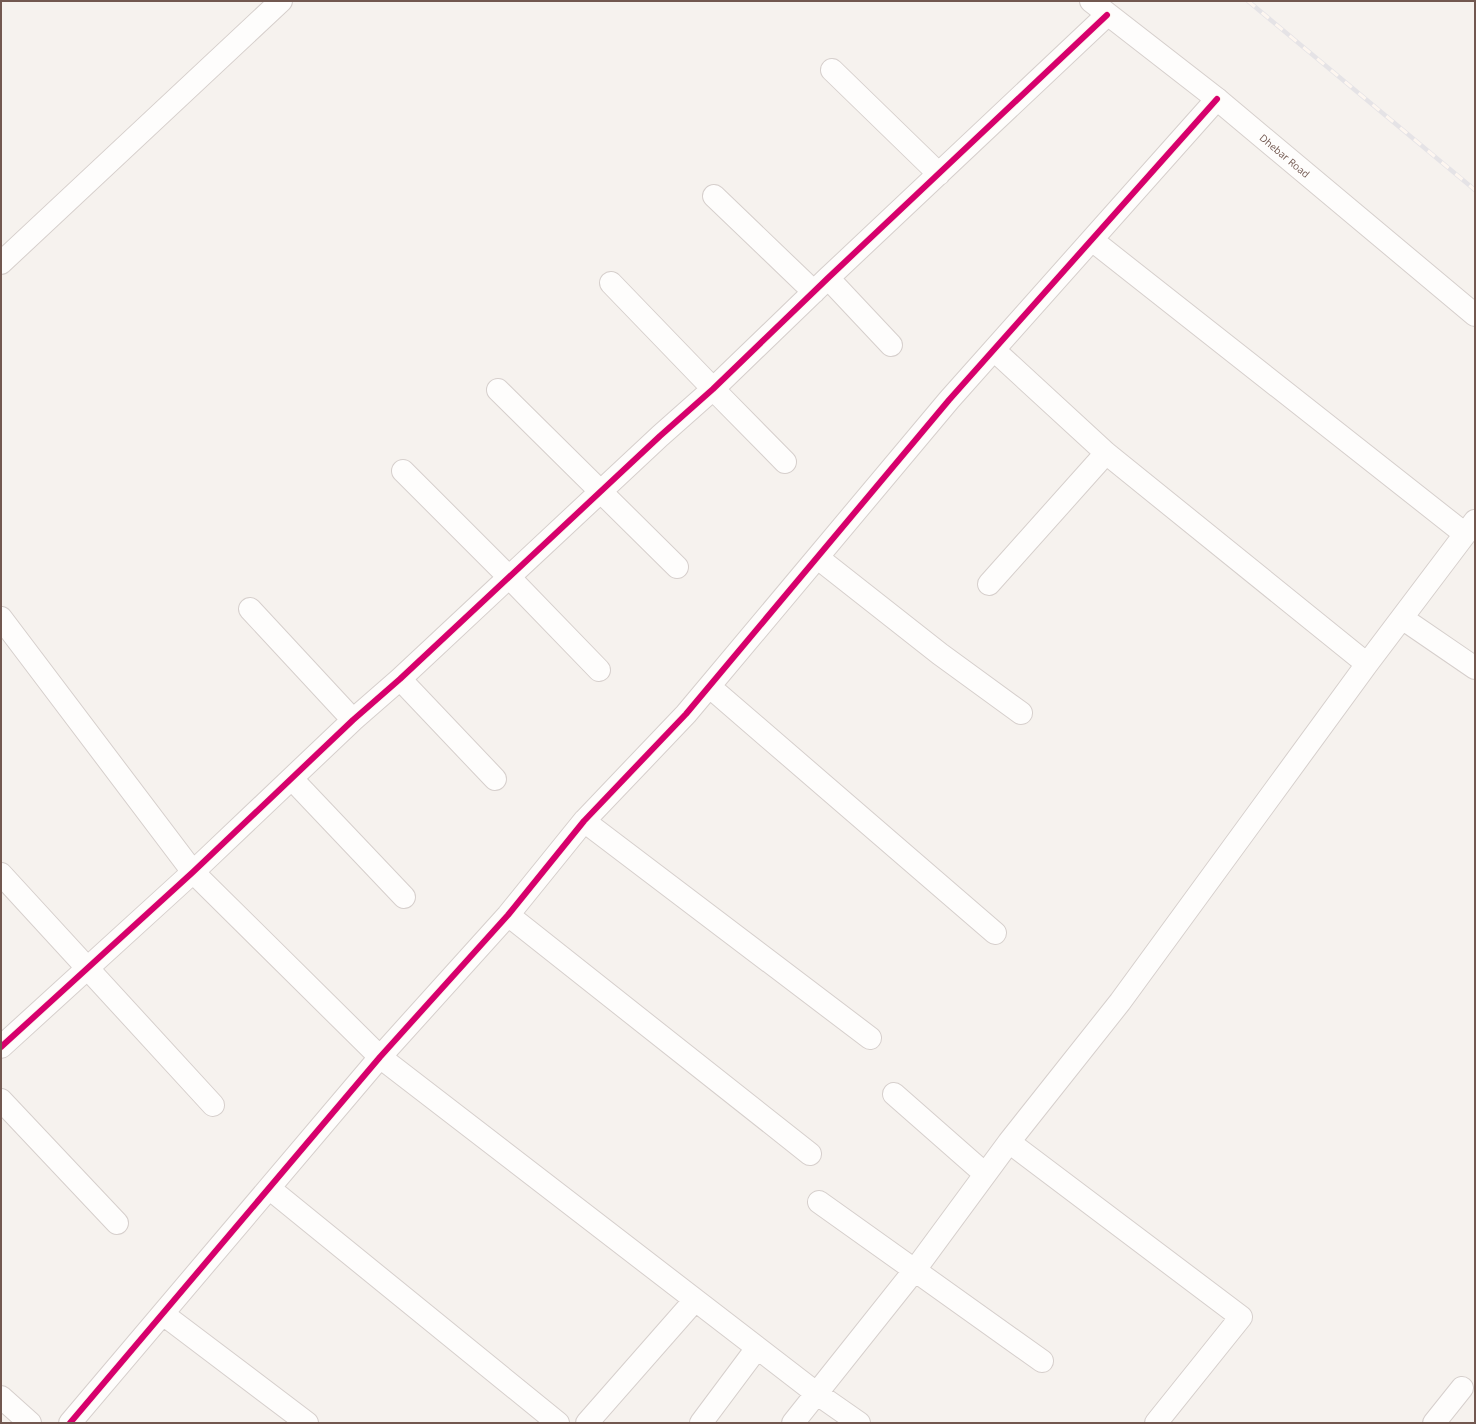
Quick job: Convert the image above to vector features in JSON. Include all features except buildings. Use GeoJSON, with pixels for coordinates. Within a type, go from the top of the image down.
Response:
{"type":"FeatureCollection","features":[{"type":"Feature","properties":{"kind":"street"},"geometry":{"type":"LineString","coordinates":[[1,263],[281,1]]}},
{"type":"Feature","properties":{"kind":"street","name":"Dhebar Road"},"geometry":{"type":"LineString","coordinates":[[1091,1],[1217,99],[1475,315]]}},
{"type":"Feature","properties":{"kind":"street"},"geometry":{"type":"LineString","coordinates":[[1,1047],[193,872],[353,720],[400,680],[509,577],[713,389],[821,285],[1108,15]]}},
{"type":"Feature","properties":{"kind":"street"},"geometry":{"type":"LineString","coordinates":[[832,70],[939,174]]}},
{"type":"Feature","properties":{"kind":"street"},"geometry":{"type":"LineString","coordinates":[[70,1423],[380,1057],[508,914],[584,821],[710,687],[944,406],[1217,99]]}},
{"type":"Feature","properties":{"kind":"street"},"geometry":{"type":"LineString","coordinates":[[714,196],[891,345]]}},
{"type":"Feature","properties":{"kind":"street"},"geometry":{"type":"LineString","coordinates":[[793,1423],[914,1271],[1009,1142],[1120,1002],[1367,664],[1470,528],[1092,240]]}},
{"type":"Feature","properties":{"kind":"street"},"geometry":{"type":"LineString","coordinates":[[611,282],[785,462]]}},
{"type":"Feature","properties":{"kind":"street"},"geometry":{"type":"LineString","coordinates":[[994,350],[1106,452],[1367,664]]}},
{"type":"Feature","properties":{"kind":"street"},"geometry":{"type":"LineString","coordinates":[[498,390],[677,567]]}},
{"type":"Feature","properties":{"kind":"street"},"geometry":{"type":"LineString","coordinates":[[989,584],[1106,452]]}},
{"type":"Feature","properties":{"kind":"street"},"geometry":{"type":"LineString","coordinates":[[403,471],[599,670]]}},
{"type":"Feature","properties":{"kind":"street"},"geometry":{"type":"LineString","coordinates":[[818,558],[940,654],[1022,713]]}},
{"type":"Feature","properties":{"kind":"street"},"geometry":{"type":"LineString","coordinates":[[250,609],[353,720]]}},
{"type":"Feature","properties":{"kind":"street"},"geometry":{"type":"LineString","coordinates":[[1,618],[193,872],[380,1057],[816,1393],[859,1423]]}},
{"type":"Feature","properties":{"kind":"street"},"geometry":{"type":"LineString","coordinates":[[1402,618],[1475,668]]}},
{"type":"Feature","properties":{"kind":"street"},"geometry":{"type":"LineString","coordinates":[[400,680],[495,779]]}},
{"type":"Feature","properties":{"kind":"street"},"geometry":{"type":"LineString","coordinates":[[710,687],[995,933]]}},
{"type":"Feature","properties":{"kind":"street"},"geometry":{"type":"LineString","coordinates":[[292,779],[404,897]]}},
{"type":"Feature","properties":{"kind":"street"},"geometry":{"type":"LineString","coordinates":[[584,821],[870,1038]]}},
{"type":"Feature","properties":{"kind":"street"},"geometry":{"type":"LineString","coordinates":[[1,874],[213,1105]]}},
{"type":"Feature","properties":{"kind":"street"},"geometry":{"type":"LineString","coordinates":[[508,914],[810,1154]]}},
{"type":"Feature","properties":{"kind":"street"},"geometry":{"type":"LineString","coordinates":[[894,1094],[985,1174]]}},
{"type":"Feature","properties":{"kind":"street"},"geometry":{"type":"LineString","coordinates":[[1,1100],[116,1223]]}},
{"type":"Feature","properties":{"kind":"street"},"geometry":{"type":"LineString","coordinates":[[1009,1142],[1240,1317],[1156,1423]]}},
{"type":"Feature","properties":{"kind":"street"},"geometry":{"type":"LineString","coordinates":[[269,1188],[558,1423]]}},
{"type":"Feature","properties":{"kind":"street"},"geometry":{"type":"LineString","coordinates":[[819,1202],[914,1271],[1042,1360]]}},
{"type":"Feature","properties":{"kind":"street"},"geometry":{"type":"LineString","coordinates":[[587,1423],[695,1300]]}},
{"type":"Feature","properties":{"kind":"street"},"geometry":{"type":"LineString","coordinates":[[162,1314],[307,1423]]}},
{"type":"Feature","properties":{"kind":"street"},"geometry":{"type":"LineString","coordinates":[[701,1423],[758,1348]]}},
{"type":"Feature","properties":{"kind":"street"},"geometry":{"type":"LineString","coordinates":[[1434,1423],[1462,1388]]}},
{"type":"Feature","properties":{"kind":"street"},"geometry":{"type":"LineString","coordinates":[[1,1397],[30,1423]]}},
{"type":"Feature","properties":{"kind":"railway"},"geometry":{"type":"LineString","coordinates":[[1248,1],[1475,190]]}},
{"type":"Feature","properties":{"kind":"cycle path"},"geometry":{"type":"LineString","coordinates":[[1,1047],[193,872],[353,720],[400,679],[660,436],[713,389],[828,278],[1107,15]]}},
{"type":"Feature","properties":{"kind":"cycle path"},"geometry":{"type":"LineString","coordinates":[[70,1423],[380,1057],[508,915],[584,821],[686,714],[949,400],[1217,99]]}}]}
